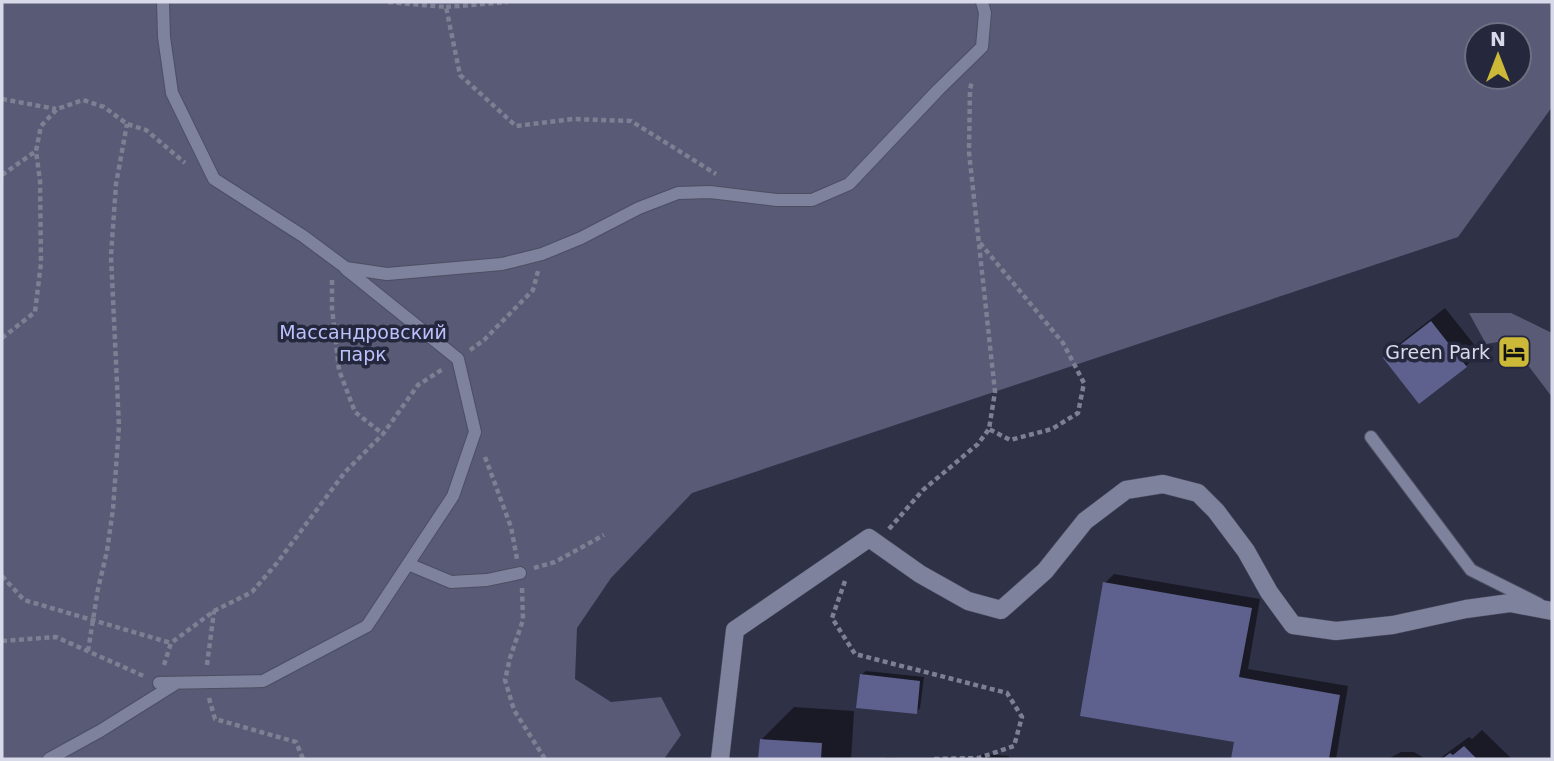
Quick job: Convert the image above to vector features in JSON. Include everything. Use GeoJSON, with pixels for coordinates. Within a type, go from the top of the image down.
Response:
{"type":"FeatureCollection","features":[{"type":"Feature","properties":{"kind":"street"},"geometry":{"type":"LineString","coordinates":[[720,759],[734,630],[869,538],[920,574],[968,601],[1001,610],[1045,571],[1085,521],[1126,490],[1163,484],[1198,493],[1216,510],[1246,551],[1269,592],[1293,625],[1336,631],[1393,625],[1466,609],[1510,603],[1552,611]]}},
{"type":"Feature","properties":{"kind":"lane"},"geometry":{"type":"LineString","coordinates":[[159,683],[263,681],[367,626],[453,496],[475,432],[458,359],[303,236],[214,179],[172,93],[164,37],[163,2]]}},
{"type":"Feature","properties":{"kind":"lane"},"geometry":{"type":"LineString","coordinates":[[346,268],[387,274],[502,264],[542,254],[581,238],[639,208],[678,194],[710,192],[777,200],[812,200],[849,184],[982,47],[985,13],[982,2]]}},
{"type":"Feature","properties":{"kind":"lane"},"geometry":{"type":"LineString","coordinates":[[1371,437],[1471,570],[1552,611]]}},
{"type":"Feature","properties":{"kind":"lane"},"geometry":{"type":"LineString","coordinates":[[408,564],[451,582],[487,580],[520,573]]}},
{"type":"Feature","properties":{"kind":"lane"},"geometry":{"type":"LineString","coordinates":[[49,759],[177,683]]}},
{"type":"Feature","properties":{"kind":"path"},"geometry":{"type":"LineString","coordinates":[[388,2],[446,7],[508,2]]}},
{"type":"Feature","properties":{"kind":"path"},"geometry":{"type":"LineString","coordinates":[[446,7],[460,75],[516,126],[572,118],[631,121],[713,172],[741,196]]}},
{"type":"Feature","properties":{"kind":"path"},"geometry":{"type":"LineString","coordinates":[[876,543],[923,490],[978,444],[989,429],[995,392],[969,152],[970,89],[982,47]]}},
{"type":"Feature","properties":{"kind":"path"},"geometry":{"type":"LineString","coordinates":[[2,99],[57,109]]}},
{"type":"Feature","properties":{"kind":"path"},"geometry":{"type":"LineString","coordinates":[[2,338],[35,312],[41,262],[40,181],[36,151],[41,126],[57,109],[83,100],[104,107],[127,124],[146,130],[189,166]]}},
{"type":"Feature","properties":{"kind":"path"},"geometry":{"type":"LineString","coordinates":[[88,651],[113,509],[119,426],[111,256],[116,184],[127,124]]}},
{"type":"Feature","properties":{"kind":"path"},"geometry":{"type":"LineString","coordinates":[[2,175],[36,151]]}},
{"type":"Feature","properties":{"kind":"path"},"geometry":{"type":"LineString","coordinates":[[979,243],[1063,343],[1084,383],[1078,413],[1052,429],[1010,440],[989,429]]}},
{"type":"Feature","properties":{"kind":"path"},"geometry":{"type":"LineString","coordinates":[[2,576],[24,600],[171,643],[214,611],[252,592],[345,472],[383,434],[418,385],[484,340],[533,290],[542,254]]}},
{"type":"Feature","properties":{"kind":"path"},"geometry":{"type":"LineString","coordinates":[[331,257],[332,308],[339,370],[355,412],[383,434]]}},
{"type":"Feature","properties":{"kind":"path"},"geometry":{"type":"LineString","coordinates":[[475,432],[511,527],[522,584],[523,620],[505,680],[514,710],[545,759]]}},
{"type":"Feature","properties":{"kind":"path"},"geometry":{"type":"LineString","coordinates":[[520,573],[555,562],[604,535]]}},
{"type":"Feature","properties":{"kind":"path"},"geometry":{"type":"LineString","coordinates":[[851,573],[843,583],[832,618],[855,654],[1007,693],[1022,717],[1014,746],[979,758],[933,759]]}},
{"type":"Feature","properties":{"kind":"path"},"geometry":{"type":"LineString","coordinates":[[214,611],[205,682],[215,719],[296,742],[303,759]]}},
{"type":"Feature","properties":{"kind":"path"},"geometry":{"type":"LineString","coordinates":[[2,640],[55,637],[159,683]]}},
{"type":"Feature","properties":{"kind":"green space","name":"Массандровский парк"},"geometry":{"type":"Polygon","coordinates":[[[2,2],[1552,2],[1552,107],[1458,237],[692,493],[611,578],[577,628],[575,679],[611,702],[661,697],[681,735],[664,759],[2,759],[2,2]]]}},
{"type":"Feature","properties":{"kind":"green space"},"geometry":{"type":"Polygon","coordinates":[[[1469,313],[1511,313],[1552,333],[1552,397],[1509,340],[1486,344],[1469,313]]]}},
{"type":"Feature","properties":{"kind":"building"},"geometry":{"type":"Polygon","coordinates":[[[1431,321],[1467,367],[1419,404],[1383,358],[1431,321]]]}},
{"type":"Feature","properties":{"kind":"building"},"geometry":{"type":"Polygon","coordinates":[[[1103,582],[1252,608],[1239,677],[1340,695],[1329,759],[1231,759],[1234,742],[1080,716],[1103,582]]]}},
{"type":"Feature","properties":{"kind":"building"},"geometry":{"type":"Polygon","coordinates":[[[860,674],[920,681],[917,714],[856,708],[860,674]]]}},
{"type":"Feature","properties":{"kind":"building"},"geometry":{"type":"Polygon","coordinates":[[[760,739],[822,743],[821,759],[758,759],[760,739]]]}},
{"type":"Feature","properties":{"kind":"building"},"geometry":{"type":"Polygon","coordinates":[[[1464,746],[1477,759],[1442,759],[1450,753],[1453,755],[1464,746]]]}},
{"type":"Feature","properties":{"kind":"place","name":"Green Park"},"geometry":{"type":"Point","coordinates":[1514,352]}}]}
